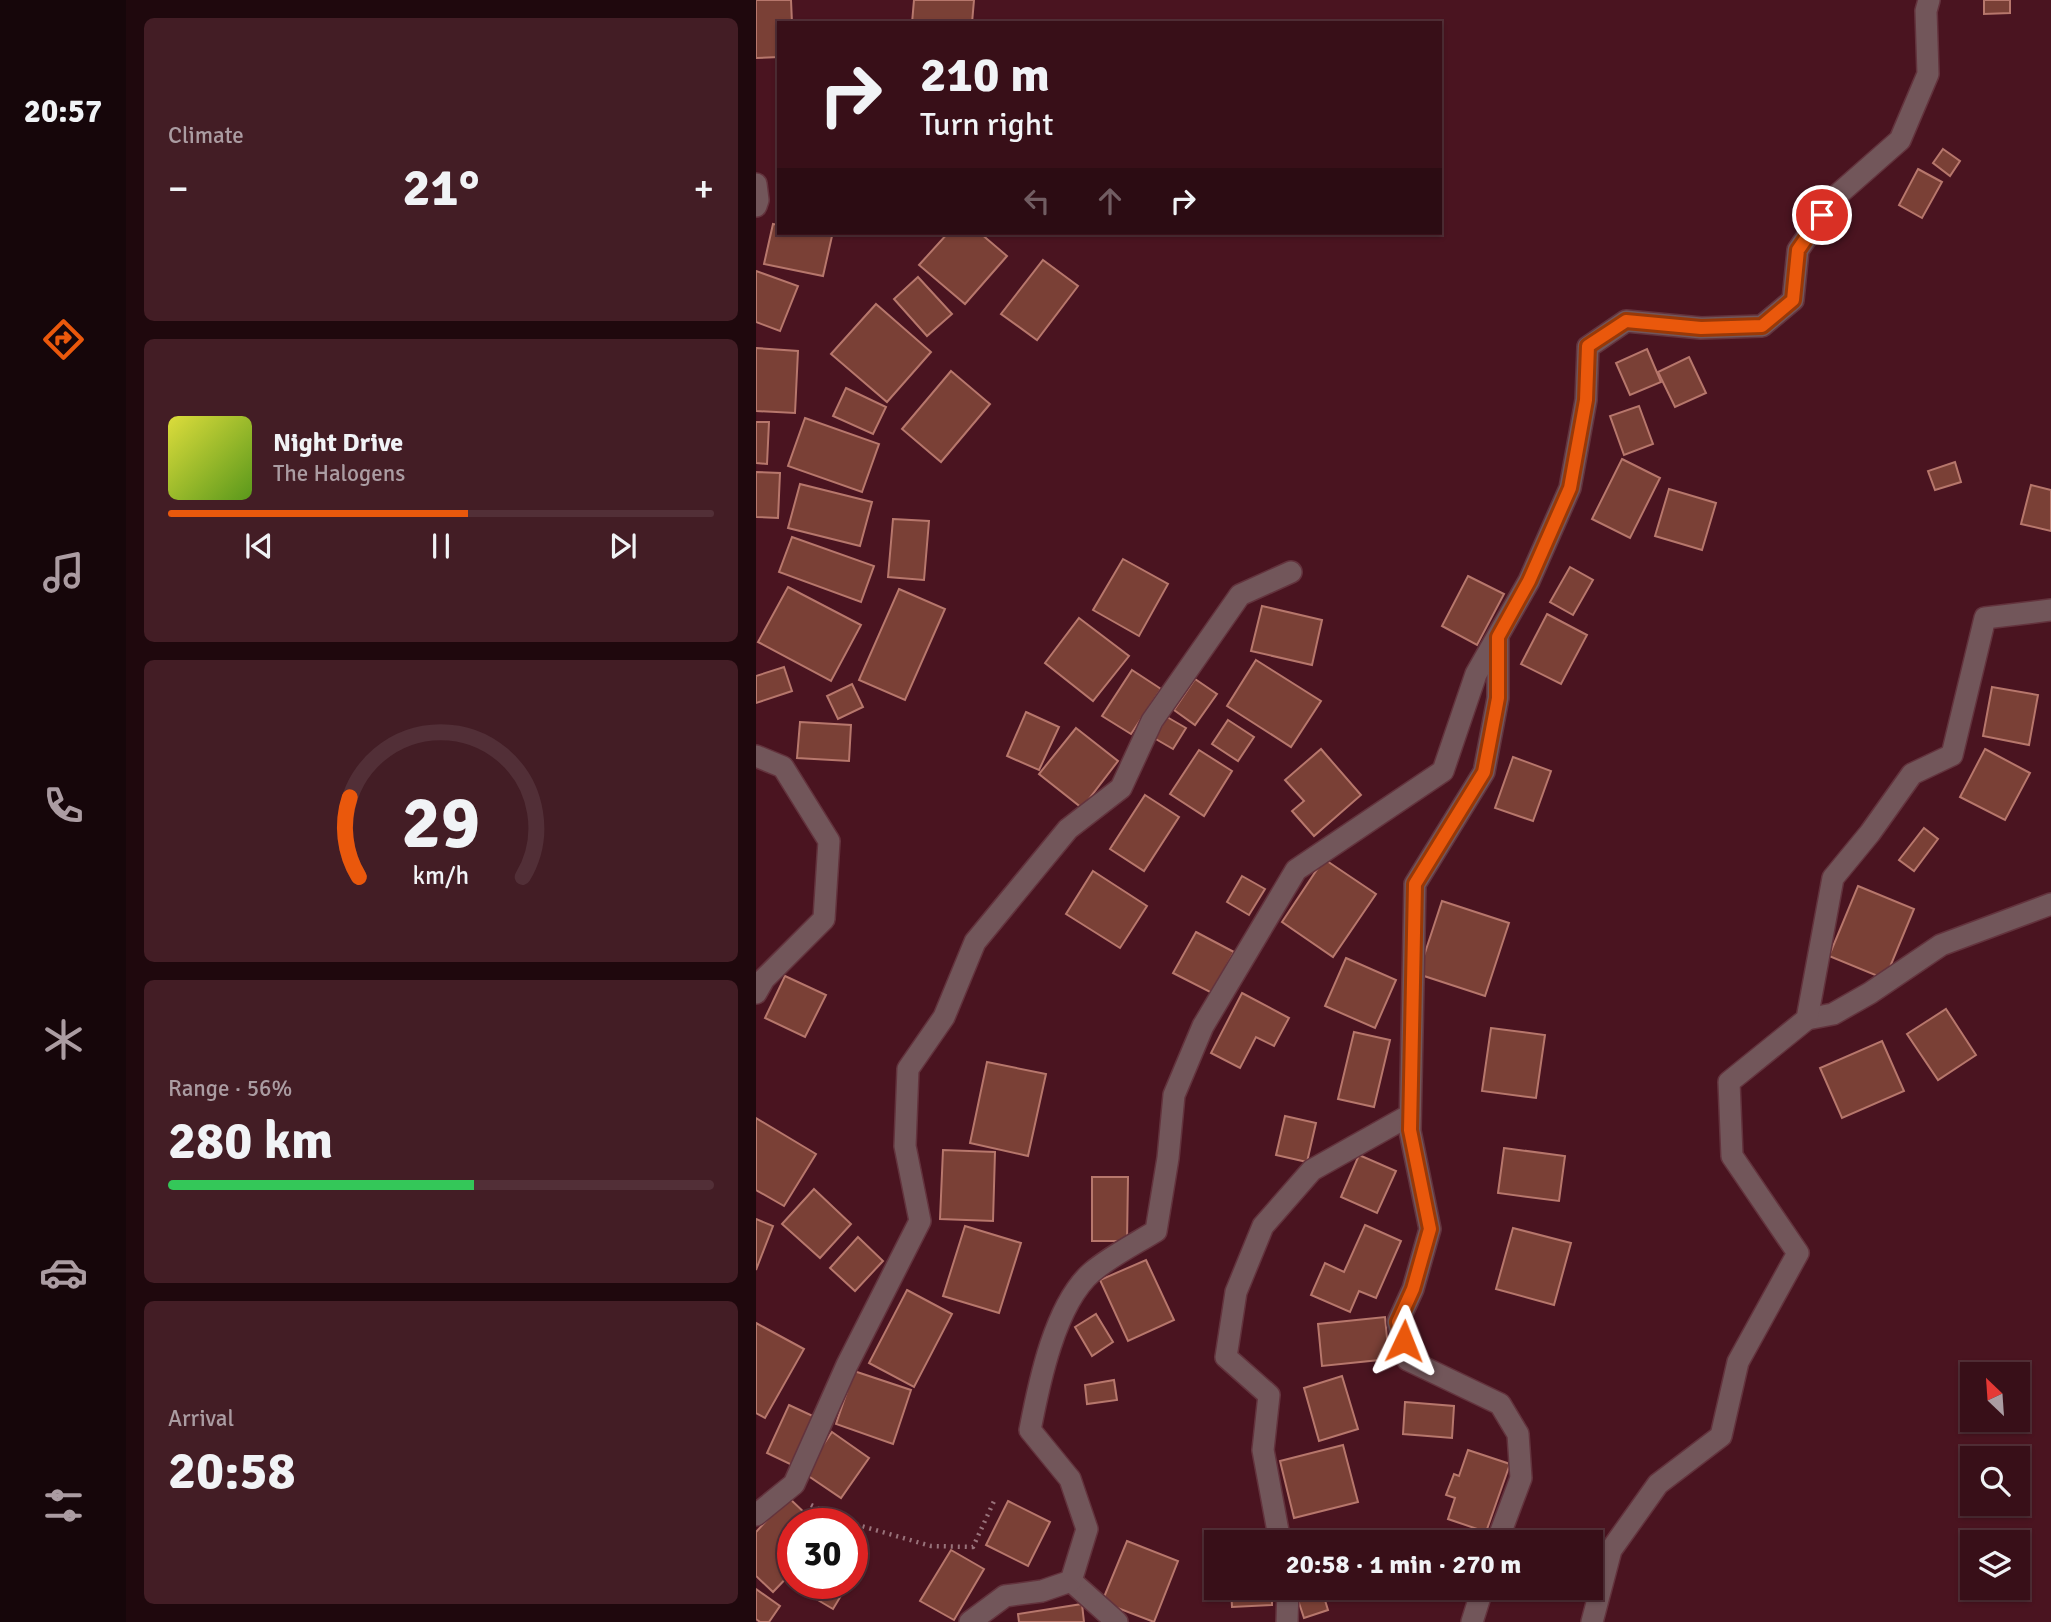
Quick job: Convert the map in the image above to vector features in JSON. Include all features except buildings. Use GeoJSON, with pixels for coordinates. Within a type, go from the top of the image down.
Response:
{"type":"FeatureCollection","features":[{"type":"Feature","properties":{"kind":"street"},"geometry":{"type":"LineString","coordinates":[[1071,1581],[1087,1529],[1070,1479],[1030,1430],[1042,1368],[1072,1296],[1092,1272],[1156,1231],[1168,1158],[1174,1095],[1203,1026],[1296,870],[1443,771],[1476,674],[1529,581],[1570,488],[1586,400],[1588,346],[1626,321],[1701,328],[1762,326],[1793,300],[1798,250],[1834,198],[1900,140],[1928,74],[1926,11],[1929,0]]}},
{"type":"Feature","properties":{"kind":"street"},"geometry":{"type":"LineString","coordinates":[[756,184],[756,206]]}},
{"type":"Feature","properties":{"kind":"street"},"geometry":{"type":"LineString","coordinates":[[756,1515],[794,1484],[847,1365],[920,1221],[905,1146],[908,1069],[944,1017],[975,942],[1068,829],[1121,788],[1152,721],[1240,595],[1291,572]]}},
{"type":"Feature","properties":{"kind":"street"},"geometry":{"type":"LineString","coordinates":[[1807,1019],[1833,878],[1870,833],[1912,774],[1952,755],[1985,618],[2051,610]]}},
{"type":"Feature","properties":{"kind":"street"},"geometry":{"type":"LineString","coordinates":[[1498,637],[1498,698],[1484,772],[1415,884],[1410,1130],[1430,1229],[1413,1289],[1398,1322],[1409,1360],[1500,1404],[1518,1434],[1521,1478],[1502,1530]]}},
{"type":"Feature","properties":{"kind":"street"},"geometry":{"type":"LineString","coordinates":[[756,756],[783,767],[830,841],[824,919],[764,979],[756,993]]}},
{"type":"Feature","properties":{"kind":"street"},"geometry":{"type":"LineString","coordinates":[[1592,1622],[1611,1550],[1658,1484],[1721,1436],[1738,1362],[1798,1252],[1732,1156],[1729,1082],[1807,1019],[1833,1014],[1870,993],[1941,945],[2051,904]]}},
{"type":"Feature","properties":{"kind":"street"},"geometry":{"type":"LineString","coordinates":[[1277,1530],[1262,1450],[1269,1395],[1226,1357],[1236,1292],[1263,1226],[1312,1170],[1410,1115]]}},
{"type":"Feature","properties":{"kind":"street"},"geometry":{"type":"LineString","coordinates":[[970,1622],[1005,1596],[1042,1591],[1071,1581]]}},
{"type":"Feature","properties":{"kind":"street"},"geometry":{"type":"LineString","coordinates":[[1071,1581],[1117,1622]]}},
{"type":"Feature","properties":{"kind":"street"},"geometry":{"type":"LineString","coordinates":[[1287,1622],[1288,1600]]}},
{"type":"Feature","properties":{"kind":"street"},"geometry":{"type":"LineString","coordinates":[[1472,1622],[1479,1600]]}},
{"type":"Feature","properties":{"kind":"path"},"geometry":{"type":"LineString","coordinates":[[785,1492],[844,1521],[931,1546],[973,1547],[995,1499]]}},
{"type":"Feature","properties":{"kind":"route"},"geometry":{"type":"LineString","coordinates":[[1404,1341],[1398,1322],[1413,1289],[1430,1229],[1410,1130],[1415,884],[1484,772],[1498,698],[1498,637],[1529,581],[1570,488],[1586,400],[1588,346],[1626,321],[1701,328],[1762,326],[1793,300],[1798,250],[1822,215]]}}]}
